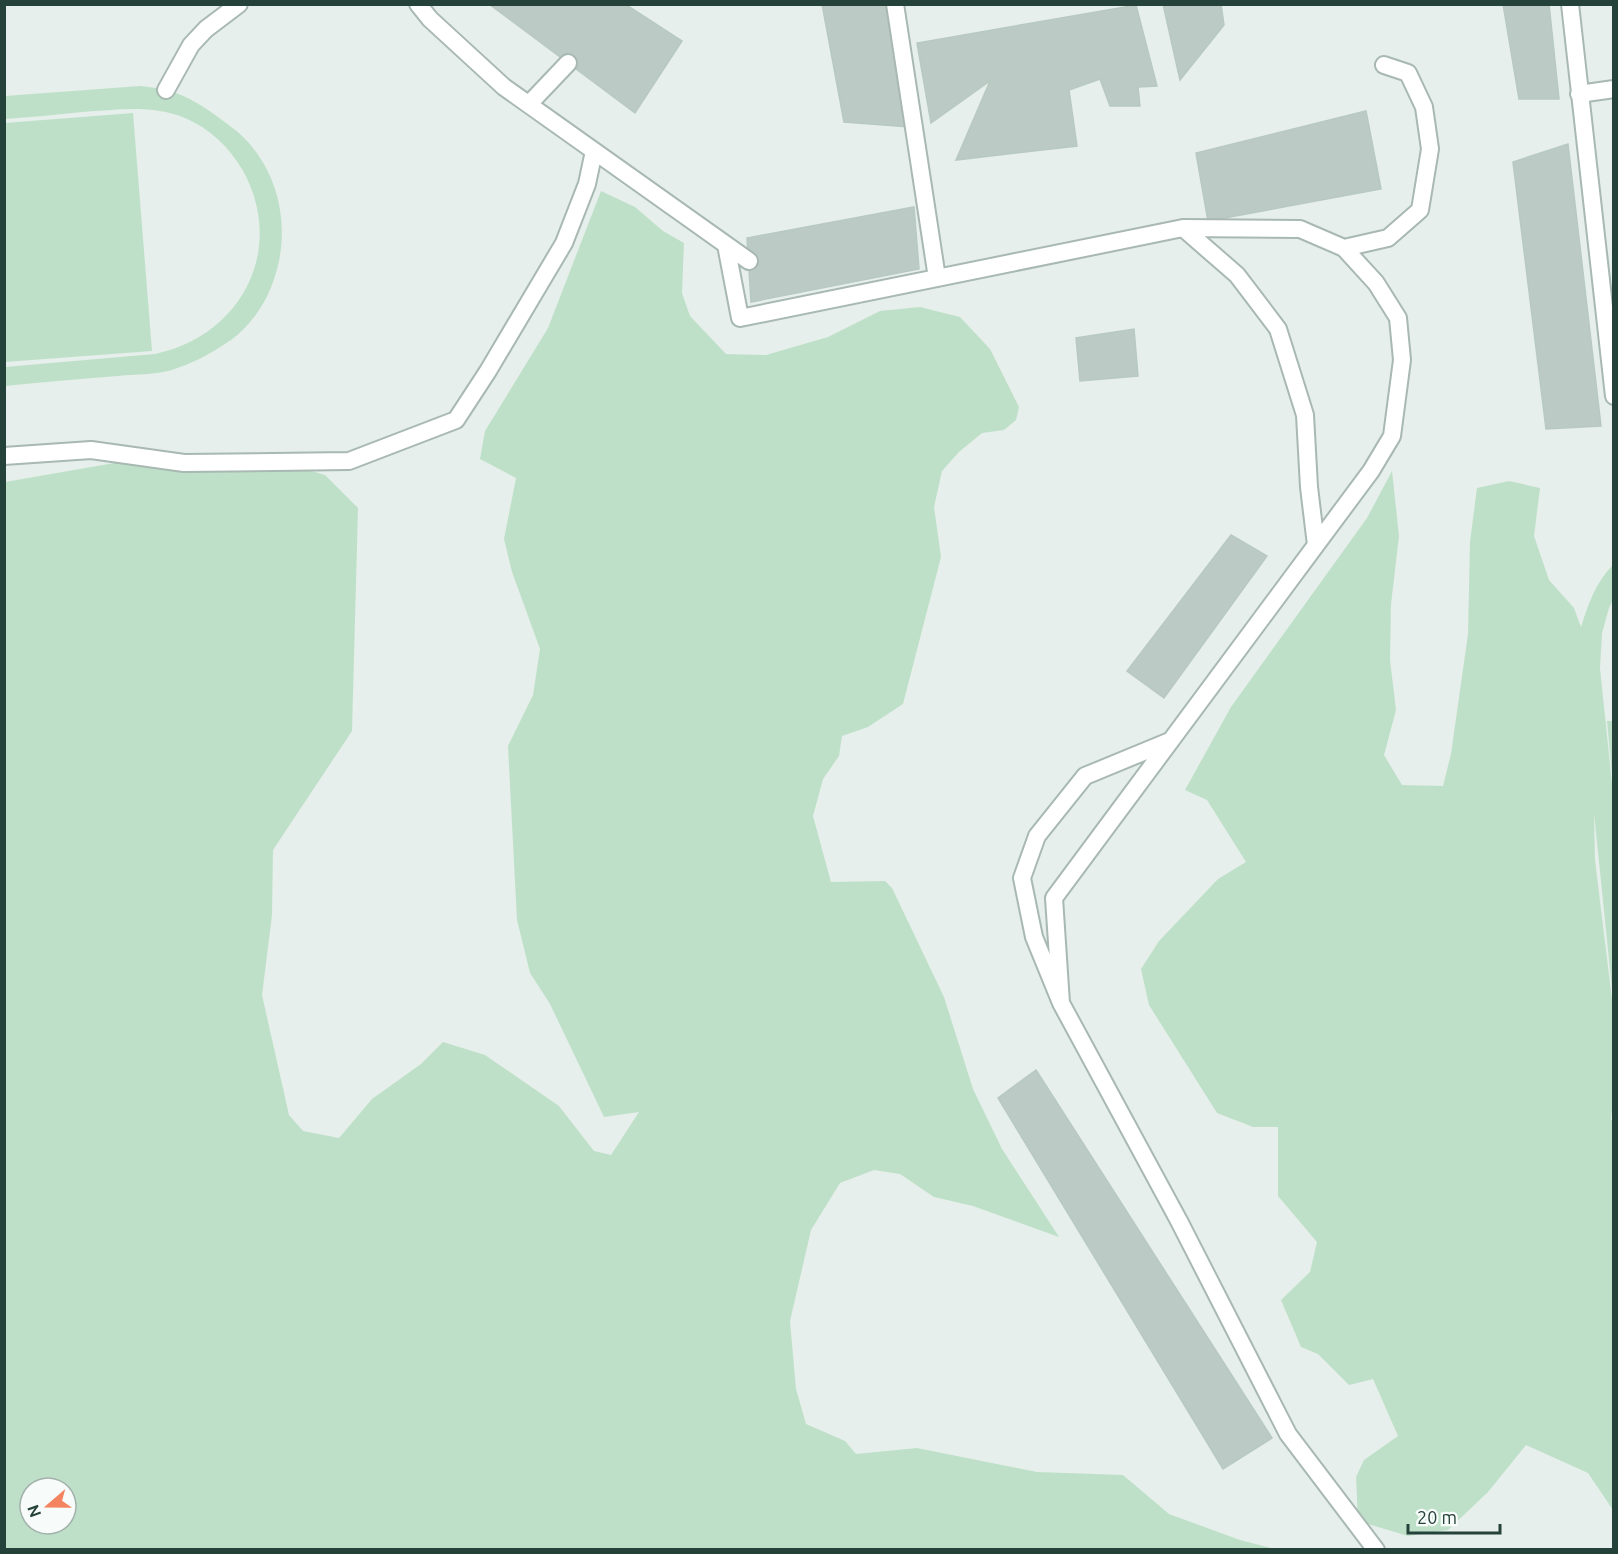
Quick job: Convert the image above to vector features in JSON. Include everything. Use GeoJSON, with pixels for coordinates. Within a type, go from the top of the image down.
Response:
{"type":"FeatureCollection","features":[{"type":"Feature","properties":{"kind":"lane"},"geometry":{"type":"LineString","coordinates":[[166,90],[191,45],[206,29],[239,4]]}},
{"type":"Feature","properties":{"kind":"lane"},"geometry":{"type":"LineString","coordinates":[[418,4],[430,19],[504,87],[749,261]]}},
{"type":"Feature","properties":{"kind":"lane"},"geometry":{"type":"LineString","coordinates":[[895,4],[937,278]]}},
{"type":"Feature","properties":{"kind":"lane"},"geometry":{"type":"LineString","coordinates":[[1570,4],[1614,396]]}},
{"type":"Feature","properties":{"kind":"lane"},"geometry":{"type":"LineString","coordinates":[[529,104],[568,63]]}},
{"type":"Feature","properties":{"kind":"lane"},"geometry":{"type":"LineString","coordinates":[[1344,248],[1389,238],[1420,210],[1430,149],[1424,107],[1408,73],[1384,65]]}},
{"type":"Feature","properties":{"kind":"lane"},"geometry":{"type":"LineString","coordinates":[[1579,94],[1614,89]]}},
{"type":"Feature","properties":{"kind":"lane"},"geometry":{"type":"LineString","coordinates":[[4,456],[91,450],[184,463],[349,461],[456,420],[564,243],[587,184],[594,151]]}},
{"type":"Feature","properties":{"kind":"lane"},"geometry":{"type":"LineString","coordinates":[[1183,228],[1237,275],[1278,329],[1305,415],[1309,487],[1316,545]]}},
{"type":"Feature","properties":{"kind":"lane"},"geometry":{"type":"LineString","coordinates":[[726,245],[740,318],[1183,228],[1300,229],[1344,248],[1376,283],[1398,318],[1402,360],[1392,436],[1371,471],[1054,898],[1060,1003]]}},
{"type":"Feature","properties":{"kind":"lane"},"geometry":{"type":"LineString","coordinates":[[1170,741],[1085,777],[1037,836],[1022,878],[1034,937],[1060,1003],[1179,1221],[1288,1434],[1376,1550]]}},
{"type":"Feature","properties":{"kind":"green space"},"geometry":{"type":"Polygon","coordinates":[[[140,86],[175,92],[203,106],[240,134],[264,164],[278,200],[281,219],[280,257],[272,286],[256,314],[234,338],[206,355],[172,370],[152,374],[5,386],[5,367],[155,354],[186,344],[212,329],[233,308],[248,284],[257,258],[260,229],[255,199],[237,161],[218,139],[202,127],[185,118],[147,109],[5,119],[5,96],[140,86]]]}},
{"type":"Feature","properties":{"kind":"green space"},"geometry":{"type":"Polygon","coordinates":[[[133,113],[152,351],[5,362],[5,123],[133,113]]]}},
{"type":"Feature","properties":{"kind":"green space"},"geometry":{"type":"Polygon","coordinates":[[[601,191],[635,207],[663,231],[684,243],[682,293],[690,316],[726,354],[766,355],[828,337],[880,311],[920,307],[960,317],[990,349],[1019,407],[1016,420],[1004,430],[982,433],[959,452],[942,471],[934,507],[941,557],[903,704],[868,727],[842,736],[839,756],[823,779],[813,816],[831,882],[885,881],[892,888],[944,997],[973,1089],[1002,1149],[1059,1237],[973,1206],[934,1197],[900,1174],[874,1170],[840,1183],[811,1230],[790,1321],[796,1389],[806,1424],[845,1441],[856,1454],[917,1448],[1037,1472],[1123,1475],[1169,1514],[1240,1540],[1275,1549],[5,1550],[5,482],[143,458],[258,455],[325,475],[358,508],[352,731],[273,850],[272,915],[262,995],[289,1115],[303,1131],[339,1138],[372,1099],[421,1064],[443,1042],[485,1055],[559,1106],[594,1151],[611,1155],[639,1112],[604,1117],[550,1004],[530,973],[517,920],[508,746],[533,695],[540,649],[512,572],[504,539],[516,478],[480,459],[485,431],[548,328],[601,191]]]}},
{"type":"Feature","properties":{"kind":"green space"},"geometry":{"type":"Polygon","coordinates":[[[1392,471],[1399,536],[1391,604],[1390,660],[1396,710],[1384,755],[1402,785],[1443,786],[1451,754],[1468,634],[1470,542],[1477,488],[1509,481],[1540,488],[1534,536],[1549,580],[1574,608],[1581,627],[1593,594],[1613,565],[1613,600],[1602,633],[1600,668],[1614,803],[1613,999],[1594,813],[1595,860],[1614,1016],[1614,1092],[1611,1119],[1614,1124],[1613,1510],[1588,1473],[1526,1445],[1488,1492],[1448,1530],[1408,1536],[1358,1521],[1356,1477],[1364,1460],[1398,1436],[1373,1379],[1349,1385],[1318,1354],[1301,1347],[1281,1300],[1310,1272],[1317,1242],[1278,1196],[1278,1127],[1253,1127],[1217,1113],[1149,1005],[1141,969],[1159,941],[1218,879],[1246,862],[1207,800],[1185,790],[1231,707],[1367,518],[1392,471]]]}},
{"type":"Feature","properties":{"kind":"green space"},"geometry":{"type":"Polygon","coordinates":[[[1607,721],[1613,721],[1613,785],[1607,721]]]}},
{"type":"Feature","properties":{"kind":"building"},"geometry":{"type":"Polygon","coordinates":[[[489,4],[625,4],[682,41],[635,113],[489,4]]]}},
{"type":"Feature","properties":{"kind":"building"},"geometry":{"type":"Polygon","coordinates":[[[822,4],[885,4],[909,127],[844,122],[822,4]]]}},
{"type":"Feature","properties":{"kind":"building"},"geometry":{"type":"Polygon","coordinates":[[[1163,4],[1221,4],[1224,25],[1180,80],[1163,4]]]}},
{"type":"Feature","properties":{"kind":"building"},"geometry":{"type":"Polygon","coordinates":[[[1503,4],[1549,4],[1559,99],[1519,99],[1503,4]]]}},
{"type":"Feature","properties":{"kind":"building"},"geometry":{"type":"Polygon","coordinates":[[[1136,5],[1157,86],[1138,87],[1140,106],[1110,106],[1100,79],[1069,90],[1077,146],[956,160],[990,81],[931,123],[917,43],[1136,5]]]}},
{"type":"Feature","properties":{"kind":"building"},"geometry":{"type":"Polygon","coordinates":[[[1366,111],[1381,189],[1208,221],[1196,153],[1366,111]]]}},
{"type":"Feature","properties":{"kind":"building"},"geometry":{"type":"Polygon","coordinates":[[[1568,144],[1601,426],[1546,429],[1513,162],[1568,144]]]}},
{"type":"Feature","properties":{"kind":"building"},"geometry":{"type":"Polygon","coordinates":[[[914,207],[919,269],[751,302],[747,238],[914,207]]]}},
{"type":"Feature","properties":{"kind":"building"},"geometry":{"type":"Polygon","coordinates":[[[1134,329],[1138,376],[1080,381],[1076,338],[1134,329]]]}},
{"type":"Feature","properties":{"kind":"building"},"geometry":{"type":"Polygon","coordinates":[[[1231,535],[1267,556],[1164,698],[1127,671],[1231,535]]]}},
{"type":"Feature","properties":{"kind":"building"},"geometry":{"type":"Polygon","coordinates":[[[1036,1070],[1272,1438],[1223,1469],[998,1098],[1036,1070]]]}}]}
